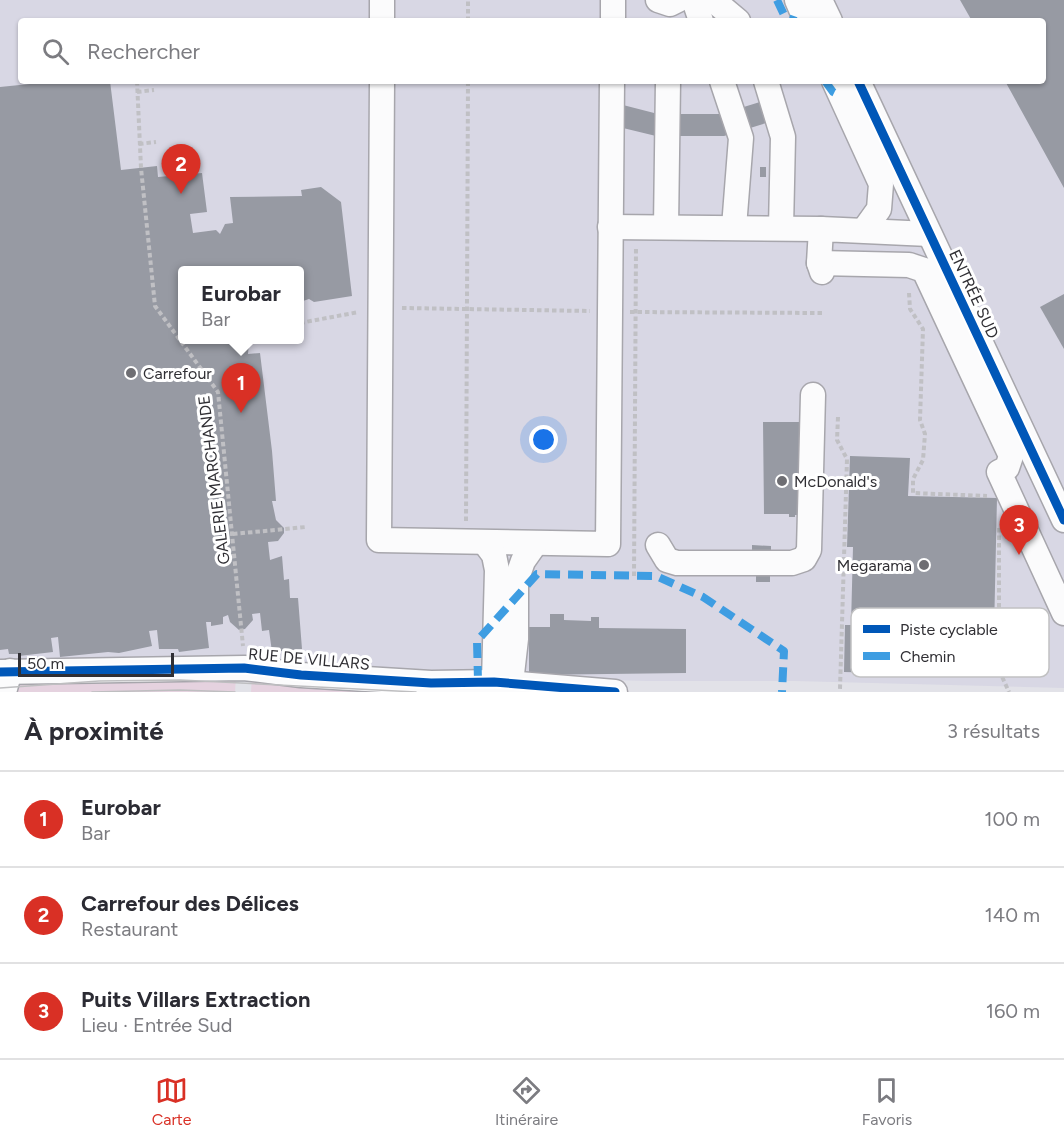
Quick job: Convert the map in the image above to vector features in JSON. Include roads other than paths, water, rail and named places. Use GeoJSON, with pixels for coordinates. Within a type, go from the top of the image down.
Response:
{"type":"FeatureCollection","features":[{"type":"Feature","properties":{"kind":"street"},"geometry":{"type":"LineString","coordinates":[[382,0],[382,18]]}},
{"type":"Feature","properties":{"kind":"street"},"geometry":{"type":"LineString","coordinates":[[613,0],[613,18]]}},
{"type":"Feature","properties":{"kind":"street"},"geometry":{"type":"LineString","coordinates":[[694,0],[700,18]]}},
{"type":"Feature","properties":{"kind":"street"},"geometry":{"type":"LineString","coordinates":[[713,0],[734,18]]}},
{"type":"Feature","properties":{"kind":"street"},"geometry":{"type":"LineString","coordinates":[[797,0],[805,18]]}},
{"type":"Feature","properties":{"kind":"street"},"geometry":{"type":"LineString","coordinates":[[820,0],[829,18]]}},
{"type":"Feature","properties":{"kind":"street"},"geometry":{"type":"LineString","coordinates":[[382,84],[379,540],[535,544],[608,544],[612,84]]}},
{"type":"Feature","properties":{"kind":"street"},"geometry":{"type":"LineString","coordinates":[[666,227],[668,84]]}},
{"type":"Feature","properties":{"kind":"street"},"geometry":{"type":"LineString","coordinates":[[723,84],[741,138],[734,227]]}},
{"type":"Feature","properties":{"kind":"street"},"geometry":{"type":"LineString","coordinates":[[767,84],[783,137],[781,228]]}},
{"type":"Feature","properties":{"kind":"street"},"geometry":{"type":"LineString","coordinates":[[835,84],[880,184],[879,209],[864,230]]}},
{"type":"Feature","properties":{"kind":"street","name":"ENTRÉE SUD"},"geometry":{"type":"LineString","coordinates":[[859,84],[930,234],[997,401],[1064,520]]}},
{"type":"Feature","properties":{"kind":"street"},"geometry":{"type":"LineString","coordinates":[[610,227],[781,228],[930,234]]}},
{"type":"Feature","properties":{"kind":"street"},"geometry":{"type":"LineString","coordinates":[[820,229],[821,268],[909,265],[924,270],[997,401],[1011,456],[1006,468],[999,472],[1064,613]]}},
{"type":"Feature","properties":{"kind":"street"},"geometry":{"type":"LineString","coordinates":[[658,545],[667,560],[677,563],[792,563],[804,559],[809,549],[813,395]]}},
{"type":"Feature","properties":{"kind":"street"},"geometry":{"type":"LineString","coordinates":[[475,543],[494,555],[497,570],[502,682]]}},
{"type":"Feature","properties":{"kind":"street"},"geometry":{"type":"LineString","coordinates":[[502,682],[516,639],[516,580],[523,561],[535,544]]}},
{"type":"Feature","properties":{"kind":"street","name":"RUE DE VILLARS"},"geometry":{"type":"LineString","coordinates":[[5,678],[233,668],[301,675],[422,682],[502,682],[615,692]]}},
{"type":"Feature","properties":{"kind":"tram line"},"geometry":{"type":"LineString","coordinates":[[0,688],[99,681],[180,680],[416,692]]}},
{"type":"Feature","properties":{"kind":"tram line"},"geometry":{"type":"LineString","coordinates":[[92,692],[180,690],[235,692]]}},
{"type":"Feature","properties":{"kind":"place","name":"Carrefour des Délices"},"geometry":{"type":"Point","coordinates":[181,194]}},
{"type":"Feature","properties":{"kind":"place","name":"Carrefour"},"geometry":{"type":"Point","coordinates":[131,373]}},
{"type":"Feature","properties":{"kind":"place","name":"Eurobar"},"geometry":{"type":"Point","coordinates":[241,413]}},
{"type":"Feature","properties":{"kind":"place","name":"McDonald's"},"geometry":{"type":"Point","coordinates":[782,481]}},
{"type":"Feature","properties":{"kind":"place","name":"Puits Villars Extraction"},"geometry":{"type":"Point","coordinates":[1019,555]}},
{"type":"Feature","properties":{"kind":"place","name":"Megarama"},"geometry":{"type":"Point","coordinates":[924,565]}}]}
